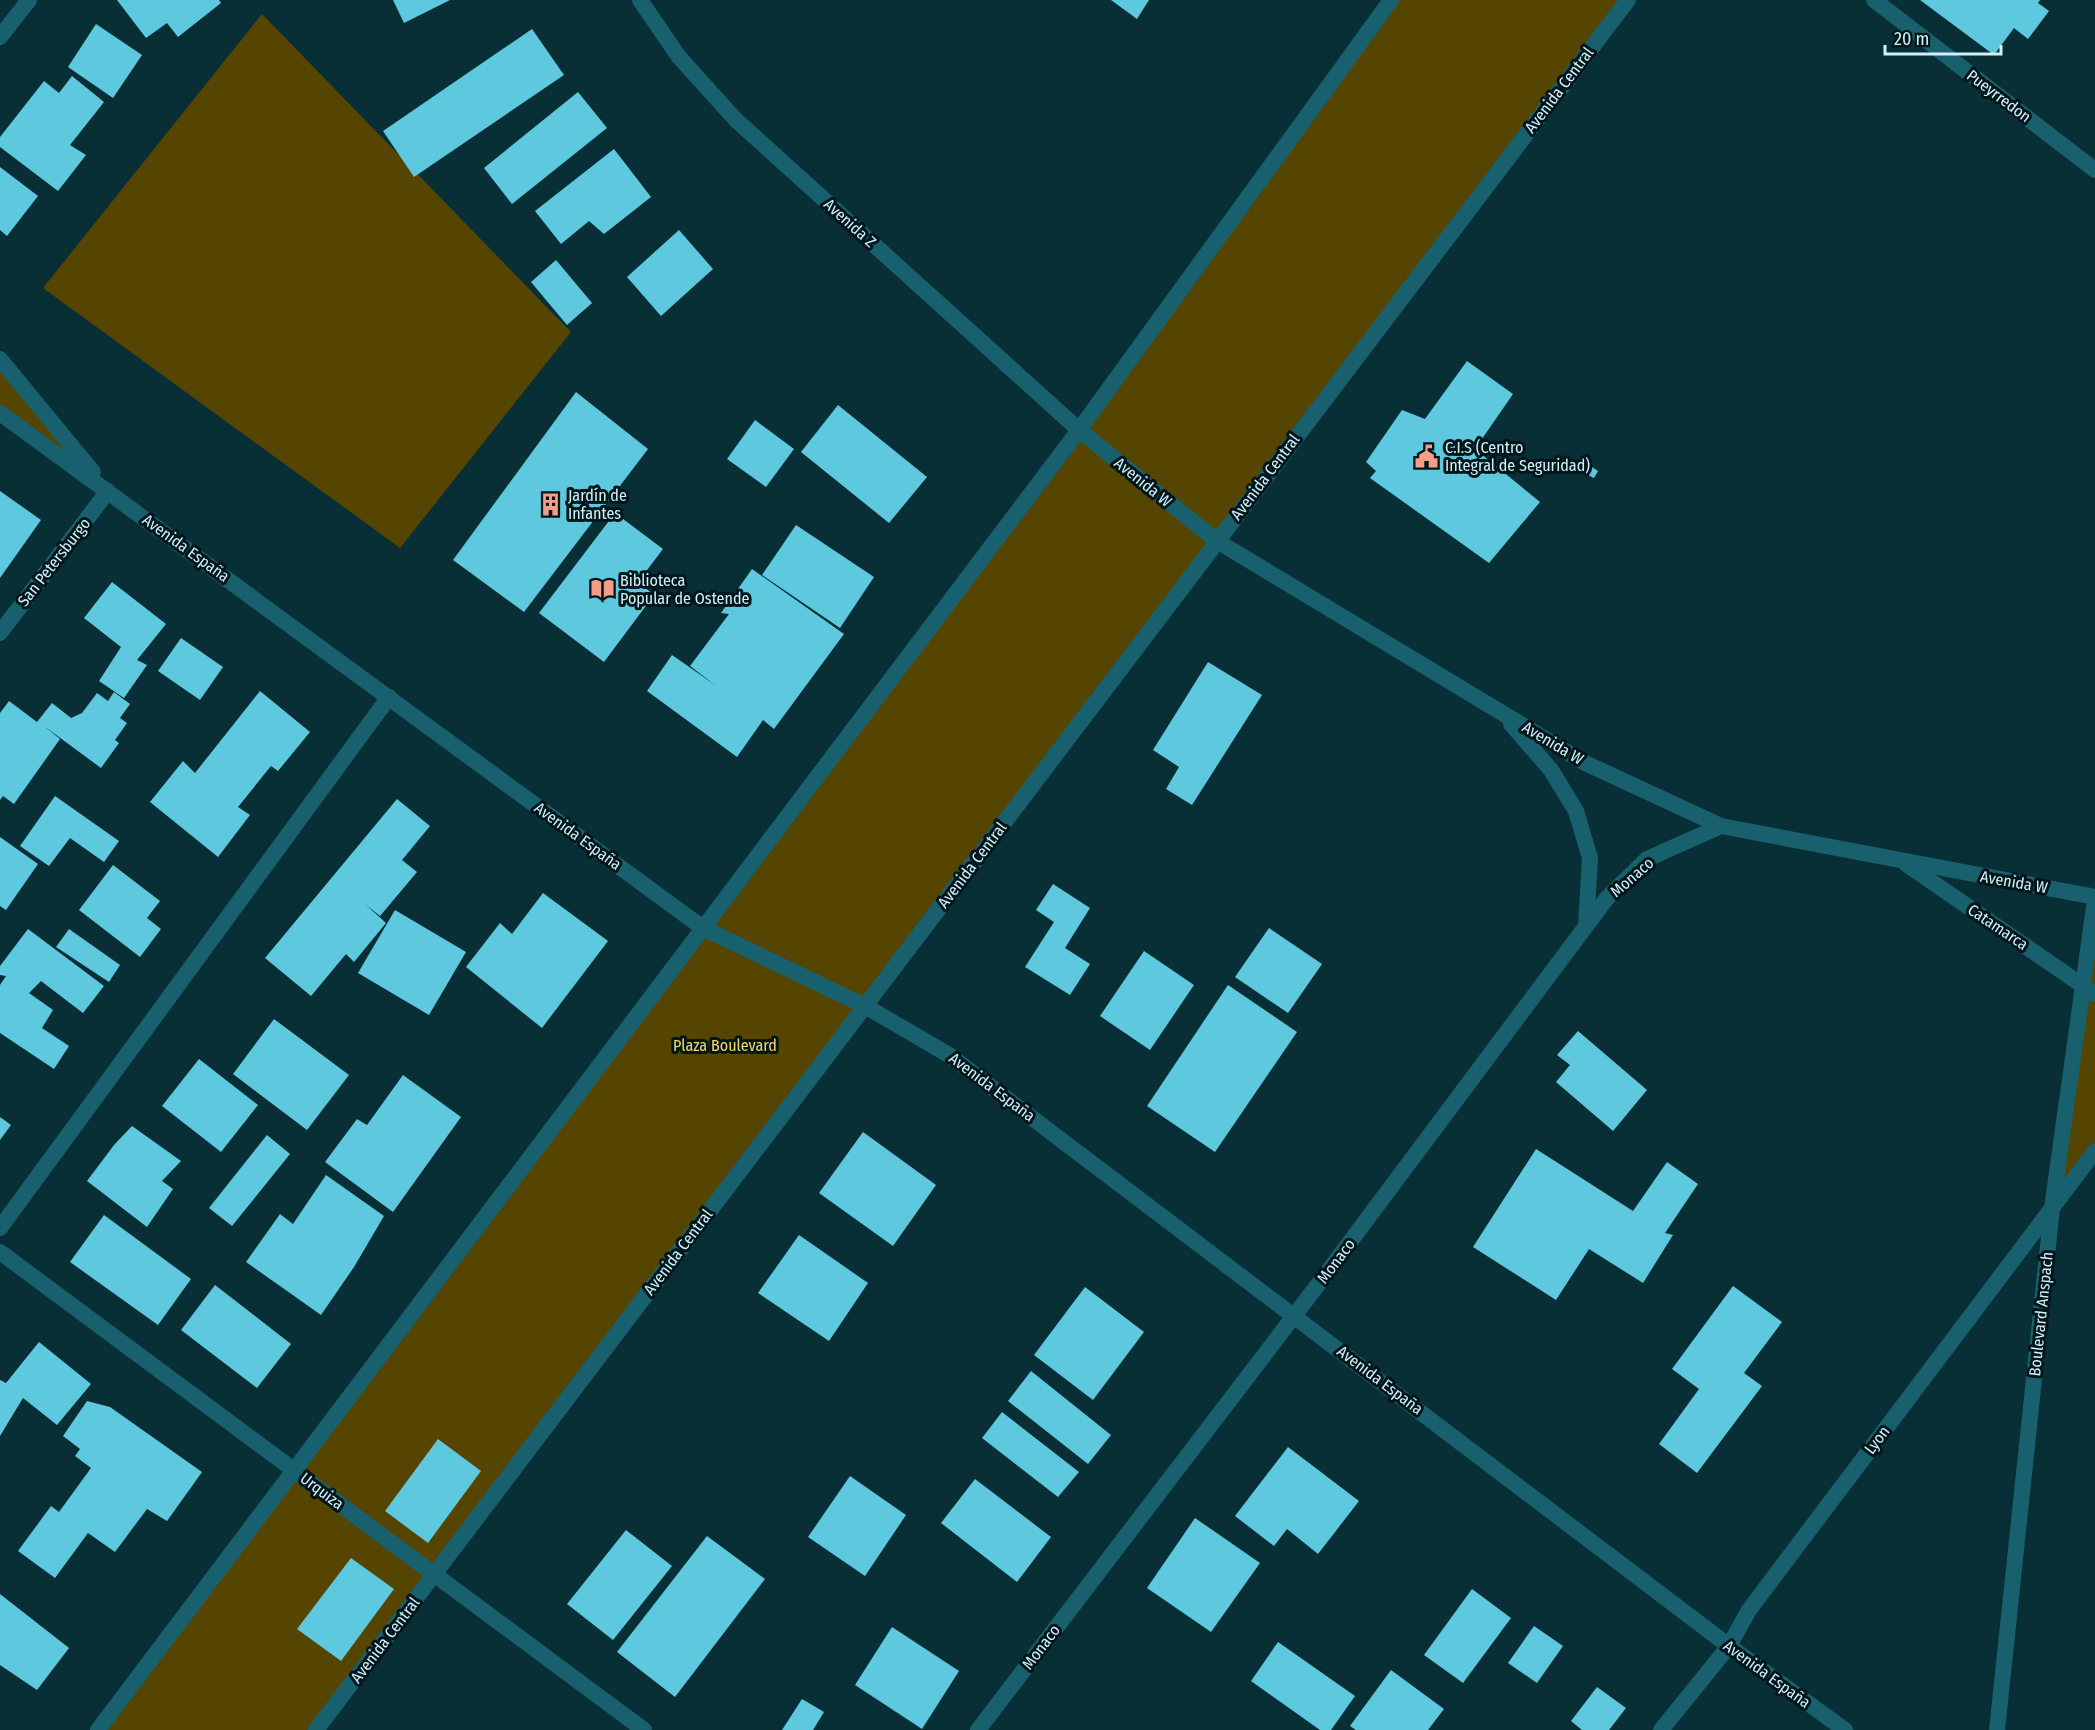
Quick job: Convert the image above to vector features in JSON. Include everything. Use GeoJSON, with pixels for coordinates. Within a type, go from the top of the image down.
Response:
{"type":"FeatureCollection","features":[{"type":"Feature","properties":{"kind":"street"},"geometry":{"type":"LineString","coordinates":[[0,37],[29,0]]}},
{"type":"Feature","properties":{"kind":"street","name":"Avenida Z"},"geometry":{"type":"LineString","coordinates":[[640,0],[679,57],[735,119],[1079,430]]}},
{"type":"Feature","properties":{"kind":"street"},"geometry":{"type":"LineString","coordinates":[[98,1730],[1079,430],[1391,0]]}},
{"type":"Feature","properties":{"kind":"street","name":"Avenida Central"},"geometry":{"type":"LineString","coordinates":[[316,1730],[1628,0]]}},
{"type":"Feature","properties":{"kind":"street","name":"Pueyrredon"},"geometry":{"type":"LineString","coordinates":[[1874,0],[2095,170]]}},
{"type":"Feature","properties":{"kind":"street"},"geometry":{"type":"LineString","coordinates":[[0,359],[108,491]]}},
{"type":"Feature","properties":{"kind":"street"},"geometry":{"type":"LineString","coordinates":[[0,413],[108,491]]}},
{"type":"Feature","properties":{"kind":"street","name":"Avenida W"},"geometry":{"type":"LineString","coordinates":[[1079,430],[1217,541],[1585,763],[1721,826],[2095,898]]}},
{"type":"Feature","properties":{"kind":"street","name":"San Petersburgo"},"geometry":{"type":"LineString","coordinates":[[0,633],[108,491]]}},
{"type":"Feature","properties":{"kind":"street","name":"Avenida España"},"geometry":{"type":"LineString","coordinates":[[108,491],[704,928],[865,1006],[949,1055],[1729,1646],[1845,1730]]}},
{"type":"Feature","properties":{"kind":"street"},"geometry":{"type":"LineString","coordinates":[[0,1228],[388,698]]}},
{"type":"Feature","properties":{"kind":"street"},"geometry":{"type":"LineString","coordinates":[[1500,712],[1551,770],[1576,811],[1590,858],[1586,927]]}},
{"type":"Feature","properties":{"kind":"street","name":"Monaco"},"geometry":{"type":"LineString","coordinates":[[978,1730],[1295,1316],[1607,898],[1647,859],[1721,826]]}},
{"type":"Feature","properties":{"kind":"street","name":"Catamarca"},"geometry":{"type":"LineString","coordinates":[[1900,861],[2089,989]]}},
{"type":"Feature","properties":{"kind":"street","name":"Boulevard Anspach"},"geometry":{"type":"LineString","coordinates":[[1997,1730],[2052,1208],[2089,989],[2095,898]]}},
{"type":"Feature","properties":{"kind":"street","name":"Lyon"},"geometry":{"type":"LineString","coordinates":[[1661,1730],[1729,1646],[1749,1610],[2095,1151]]}},
{"type":"Feature","properties":{"kind":"street","name":"Urquiza"},"geometry":{"type":"LineString","coordinates":[[0,1252],[645,1730]]}},
{"type":"Feature","properties":{"kind":"green space","name":"Plaza Boulevard"},"geometry":{"type":"Polygon","coordinates":[[[1391,0],[1628,0],[425,1574],[310,1730],[98,1730],[1391,0]]]}},
{"type":"Feature","properties":{"kind":"green space"},"geometry":{"type":"Polygon","coordinates":[[[262,14],[571,332],[400,548],[43,288],[262,14]]]}},
{"type":"Feature","properties":{"kind":"green space"},"geometry":{"type":"Polygon","coordinates":[[[0,359],[107,490],[0,412],[0,359]]]}},
{"type":"Feature","properties":{"kind":"green space"},"geometry":{"type":"Polygon","coordinates":[[[2095,900],[2095,1151],[2052,1208],[2095,900]]]}},
{"type":"Feature","properties":{"kind":"building"},"geometry":{"type":"Polygon","coordinates":[[[117,0],[219,0],[221,3],[178,37],[167,23],[146,38],[117,0]]]}},
{"type":"Feature","properties":{"kind":"building"},"geometry":{"type":"Polygon","coordinates":[[[393,0],[450,0],[404,23],[393,0]]]}},
{"type":"Feature","properties":{"kind":"building"},"geometry":{"type":"Polygon","coordinates":[[[1111,0],[1149,0],[1137,19],[1111,0]]]}},
{"type":"Feature","properties":{"kind":"building"},"geometry":{"type":"Polygon","coordinates":[[[1920,0],[2040,0],[2038,3],[2049,11],[2028,39],[2014,28],[1994,55],[1920,0]]]}},
{"type":"Feature","properties":{"kind":"building"},"geometry":{"type":"Polygon","coordinates":[[[96,24],[142,55],[113,98],[68,67],[96,24]]]}},
{"type":"Feature","properties":{"kind":"building"},"geometry":{"type":"Polygon","coordinates":[[[532,29],[564,75],[414,177],[383,131],[532,29]]]}},
{"type":"Feature","properties":{"kind":"building"},"geometry":{"type":"Polygon","coordinates":[[[72,76],[104,102],[70,145],[86,155],[58,191],[0,147],[0,137],[44,81],[59,93],[72,76]]]}},
{"type":"Feature","properties":{"kind":"building"},"geometry":{"type":"Polygon","coordinates":[[[578,92],[607,128],[512,204],[484,168],[578,92]]]}},
{"type":"Feature","properties":{"kind":"building"},"geometry":{"type":"Polygon","coordinates":[[[614,149],[651,197],[604,234],[589,221],[561,244],[535,211],[614,149]]]}},
{"type":"Feature","properties":{"kind":"building"},"geometry":{"type":"Polygon","coordinates":[[[0,167],[38,196],[7,236],[0,230],[0,167]]]}},
{"type":"Feature","properties":{"kind":"building"},"geometry":{"type":"Polygon","coordinates":[[[679,230],[713,269],[661,316],[627,277],[679,230]]]}},
{"type":"Feature","properties":{"kind":"building"},"geometry":{"type":"Polygon","coordinates":[[[556,260],[592,303],[567,325],[531,282],[556,260]]]}},
{"type":"Feature","properties":{"kind":"building","name":"C.I.S (Centro Integral de Seguridad)"},"geometry":{"type":"Polygon","coordinates":[[[1467,361],[1513,394],[1475,449],[1540,502],[1489,563],[1370,478],[1376,471],[1366,462],[1402,410],[1425,419],[1467,361]]]}},
{"type":"Feature","properties":{"kind":"building","name":"Jardín de Infantes"},"geometry":{"type":"Polygon","coordinates":[[[576,392],[648,449],[524,612],[453,560],[576,392]]]}},
{"type":"Feature","properties":{"kind":"building"},"geometry":{"type":"Polygon","coordinates":[[[838,405],[927,477],[889,523],[801,452],[838,405]]]}},
{"type":"Feature","properties":{"kind":"building"},"geometry":{"type":"Polygon","coordinates":[[[755,420],[794,449],[766,487],[727,459],[755,420]]]}},
{"type":"Feature","properties":{"kind":"building"},"geometry":{"type":"Polygon","coordinates":[[[1592,467],[1598,471],[1594,478],[1586,474],[1592,467]]]}},
{"type":"Feature","properties":{"kind":"building"},"geometry":{"type":"Polygon","coordinates":[[[0,491],[41,520],[0,578],[0,491]]]}},
{"type":"Feature","properties":{"kind":"building","name":"Biblioteca Popular de Ostende"},"geometry":{"type":"Polygon","coordinates":[[[615,513],[663,549],[638,582],[654,595],[604,662],[539,613],[615,513]]]}},
{"type":"Feature","properties":{"kind":"building"},"geometry":{"type":"Polygon","coordinates":[[[796,525],[874,577],[840,628],[762,575],[796,525]]]}},
{"type":"Feature","properties":{"kind":"building"},"geometry":{"type":"Polygon","coordinates":[[[752,569],[844,634],[774,729],[763,720],[737,757],[647,691],[672,655],[715,685],[690,666],[729,614],[721,613],[752,569]]]}},
{"type":"Feature","properties":{"kind":"building"},"geometry":{"type":"Polygon","coordinates":[[[112,582],[166,624],[137,660],[147,665],[124,698],[99,681],[121,647],[84,618],[112,582]]]}},
{"type":"Feature","properties":{"kind":"building"},"geometry":{"type":"Polygon","coordinates":[[[181,638],[223,667],[200,700],[158,671],[181,638]]]}},
{"type":"Feature","properties":{"kind":"building"},"geometry":{"type":"Polygon","coordinates":[[[1208,662],[1262,695],[1192,805],[1166,789],[1179,767],[1153,750],[1208,662]]]}},
{"type":"Feature","properties":{"kind":"building"},"geometry":{"type":"Polygon","coordinates":[[[260,691],[310,732],[278,771],[271,766],[238,807],[250,815],[218,857],[150,802],[183,761],[195,773],[260,691]]]}},
{"type":"Feature","properties":{"kind":"building"},"geometry":{"type":"Polygon","coordinates":[[[114,692],[130,704],[120,718],[127,723],[115,740],[119,743],[101,768],[44,726],[60,739],[14,804],[3,796],[0,800],[0,713],[9,701],[37,722],[52,703],[71,718],[82,713],[97,693],[108,701],[114,692]]]}},
{"type":"Feature","properties":{"kind":"building"},"geometry":{"type":"Polygon","coordinates":[[[55,796],[119,841],[104,862],[70,838],[49,866],[20,846],[55,796]]]}},
{"type":"Feature","properties":{"kind":"building"},"geometry":{"type":"Polygon","coordinates":[[[397,799],[430,826],[402,860],[417,872],[380,916],[365,904],[386,923],[354,962],[346,954],[311,996],[265,958],[397,799]]]}},
{"type":"Feature","properties":{"kind":"building"},"geometry":{"type":"Polygon","coordinates":[[[0,837],[38,864],[6,910],[0,906],[0,837]]]}},
{"type":"Feature","properties":{"kind":"building"},"geometry":{"type":"Polygon","coordinates":[[[113,865],[160,901],[147,918],[161,929],[140,957],[79,910],[113,865]]]}},
{"type":"Feature","properties":{"kind":"building"},"geometry":{"type":"Polygon","coordinates":[[[1053,884],[1090,908],[1065,948],[1090,964],[1070,995],[1025,967],[1054,922],[1036,910],[1053,884]]]}},
{"type":"Feature","properties":{"kind":"building"},"geometry":{"type":"Polygon","coordinates":[[[543,893],[608,941],[542,1028],[466,967],[500,923],[512,934],[543,893]]]}},
{"type":"Feature","properties":{"kind":"building"},"geometry":{"type":"Polygon","coordinates":[[[395,910],[466,952],[429,1015],[358,973],[395,910]]]}},
{"type":"Feature","properties":{"kind":"building"},"geometry":{"type":"Polygon","coordinates":[[[1269,928],[1322,964],[1288,1013],[1235,977],[1269,928]]]}},
{"type":"Feature","properties":{"kind":"building"},"geometry":{"type":"Polygon","coordinates":[[[28,929],[104,986],[83,1013],[41,981],[29,993],[53,1010],[42,1028],[69,1046],[54,1069],[0,1033],[0,985],[6,976],[0,975],[0,966],[28,929]]]}},
{"type":"Feature","properties":{"kind":"building"},"geometry":{"type":"Polygon","coordinates":[[[69,929],[120,965],[109,982],[56,947],[69,929]]]}},
{"type":"Feature","properties":{"kind":"building"},"geometry":{"type":"Polygon","coordinates":[[[1144,951],[1194,985],[1150,1050],[1100,1016],[1144,951]]]}},
{"type":"Feature","properties":{"kind":"building"},"geometry":{"type":"Polygon","coordinates":[[[1228,985],[1297,1032],[1215,1152],[1147,1106],[1228,985]]]}},
{"type":"Feature","properties":{"kind":"building"},"geometry":{"type":"Polygon","coordinates":[[[274,1019],[349,1075],[307,1130],[233,1074],[274,1019]]]}},
{"type":"Feature","properties":{"kind":"building"},"geometry":{"type":"Polygon","coordinates":[[[1578,1031],[1647,1090],[1613,1131],[1556,1082],[1570,1065],[1557,1055],[1578,1031]]]}},
{"type":"Feature","properties":{"kind":"building"},"geometry":{"type":"Polygon","coordinates":[[[199,1059],[258,1105],[221,1152],[162,1106],[199,1059]]]}},
{"type":"Feature","properties":{"kind":"building"},"geometry":{"type":"Polygon","coordinates":[[[403,1075],[461,1117],[393,1212],[325,1162],[357,1119],[367,1125],[403,1075]]]}},
{"type":"Feature","properties":{"kind":"building"},"geometry":{"type":"Polygon","coordinates":[[[0,1117],[11,1125],[0,1140],[0,1117]]]}},
{"type":"Feature","properties":{"kind":"building"},"geometry":{"type":"Polygon","coordinates":[[[132,1126],[181,1161],[162,1181],[173,1189],[147,1227],[87,1181],[114,1145],[132,1126]]]}},
{"type":"Feature","properties":{"kind":"building"},"geometry":{"type":"Polygon","coordinates":[[[863,1132],[936,1185],[893,1246],[819,1193],[863,1132]]]}},
{"type":"Feature","properties":{"kind":"building"},"geometry":{"type":"Polygon","coordinates":[[[267,1135],[290,1154],[232,1226],[209,1208],[267,1135]]]}},
{"type":"Feature","properties":{"kind":"building"},"geometry":{"type":"Polygon","coordinates":[[[1536,1149],[1633,1211],[1667,1162],[1698,1184],[1665,1233],[1673,1235],[1643,1283],[1589,1249],[1556,1300],[1473,1247],[1536,1149]]]}},
{"type":"Feature","properties":{"kind":"building"},"geometry":{"type":"Polygon","coordinates":[[[326,1175],[384,1216],[354,1267],[321,1315],[246,1262],[280,1214],[293,1224],[326,1175]]]}},
{"type":"Feature","properties":{"kind":"building"},"geometry":{"type":"Polygon","coordinates":[[[104,1215],[191,1279],[158,1325],[70,1262],[104,1215]]]}},
{"type":"Feature","properties":{"kind":"building"},"geometry":{"type":"Polygon","coordinates":[[[799,1235],[868,1283],[829,1341],[758,1293],[799,1235]]]}},
{"type":"Feature","properties":{"kind":"building"},"geometry":{"type":"Polygon","coordinates":[[[215,1285],[291,1344],[257,1388],[181,1330],[215,1285]]]}},
{"type":"Feature","properties":{"kind":"building"},"geometry":{"type":"Polygon","coordinates":[[[1733,1286],[1782,1322],[1744,1373],[1762,1386],[1697,1473],[1659,1444],[1699,1389],[1672,1369],[1733,1286]]]}},
{"type":"Feature","properties":{"kind":"building"},"geometry":{"type":"Polygon","coordinates":[[[1085,1287],[1144,1332],[1093,1400],[1034,1355],[1085,1287]]]}},
{"type":"Feature","properties":{"kind":"building"},"geometry":{"type":"Polygon","coordinates":[[[39,1342],[91,1384],[57,1425],[23,1398],[0,1436],[0,1380],[6,1383],[39,1342]]]}},
{"type":"Feature","properties":{"kind":"building"},"geometry":{"type":"Polygon","coordinates":[[[1031,1371],[1111,1435],[1088,1464],[1008,1401],[1031,1371]]]}},
{"type":"Feature","properties":{"kind":"building"},"geometry":{"type":"Polygon","coordinates":[[[87,1401],[110,1407],[202,1472],[167,1521],[147,1509],[115,1552],[88,1533],[55,1578],[18,1551],[51,1506],[59,1512],[91,1468],[75,1456],[80,1449],[63,1436],[87,1401]]]}},
{"type":"Feature","properties":{"kind":"building"},"geometry":{"type":"Polygon","coordinates":[[[1002,1412],[1079,1472],[1058,1497],[982,1438],[1002,1412]]]}},
{"type":"Feature","properties":{"kind":"building"},"geometry":{"type":"Polygon","coordinates":[[[438,1439],[481,1471],[428,1543],[385,1511],[438,1439]]]}},
{"type":"Feature","properties":{"kind":"building"},"geometry":{"type":"Polygon","coordinates":[[[1288,1447],[1359,1501],[1318,1554],[1287,1529],[1274,1546],[1235,1516],[1288,1447]]]}},
{"type":"Feature","properties":{"kind":"building"},"geometry":{"type":"Polygon","coordinates":[[[850,1476],[906,1515],[865,1576],[808,1537],[850,1476]]]}},
{"type":"Feature","properties":{"kind":"building"},"geometry":{"type":"Polygon","coordinates":[[[975,1479],[1051,1537],[1017,1582],[941,1523],[975,1479]]]}},
{"type":"Feature","properties":{"kind":"building"},"geometry":{"type":"Polygon","coordinates":[[[1195,1518],[1260,1563],[1211,1632],[1147,1588],[1195,1518]]]}},
{"type":"Feature","properties":{"kind":"building"},"geometry":{"type":"Polygon","coordinates":[[[626,1530],[672,1566],[613,1640],[567,1604],[626,1530]]]}},
{"type":"Feature","properties":{"kind":"building"},"geometry":{"type":"Polygon","coordinates":[[[707,1536],[765,1579],[675,1697],[617,1652],[707,1536]]]}},
{"type":"Feature","properties":{"kind":"building"},"geometry":{"type":"Polygon","coordinates":[[[351,1558],[394,1589],[341,1661],[297,1629],[351,1558]]]}},
{"type":"Feature","properties":{"kind":"building"},"geometry":{"type":"Polygon","coordinates":[[[1472,1589],[1511,1618],[1463,1683],[1424,1655],[1472,1589]]]}},
{"type":"Feature","properties":{"kind":"building"},"geometry":{"type":"Polygon","coordinates":[[[0,1594],[69,1648],[37,1690],[0,1665],[0,1594]]]}},
{"type":"Feature","properties":{"kind":"building"},"geometry":{"type":"Polygon","coordinates":[[[1534,1626],[1563,1646],[1537,1683],[1508,1663],[1534,1626]]]}},
{"type":"Feature","properties":{"kind":"building"},"geometry":{"type":"Polygon","coordinates":[[[892,1627],[959,1671],[922,1729],[855,1685],[892,1627]]]}},
{"type":"Feature","properties":{"kind":"building"},"geometry":{"type":"Polygon","coordinates":[[[1278,1642],[1355,1696],[1331,1730],[1320,1730],[1251,1681],[1278,1642]]]}},
{"type":"Feature","properties":{"kind":"building"},"geometry":{"type":"Polygon","coordinates":[[[1391,1670],[1444,1709],[1428,1730],[1356,1730],[1350,1726],[1391,1670]]]}},
{"type":"Feature","properties":{"kind":"building"},"geometry":{"type":"Polygon","coordinates":[[[1597,1687],[1626,1708],[1609,1730],[1582,1730],[1571,1721],[1597,1687]]]}},
{"type":"Feature","properties":{"kind":"building"},"geometry":{"type":"Polygon","coordinates":[[[802,1699],[824,1712],[813,1730],[782,1730],[802,1699]]]}},
{"type":"Feature","properties":{"kind":"place","name":"C.I.S (Centro Integral de Seguridad)"},"geometry":{"type":"Point","coordinates":[1427,456]}},
{"type":"Feature","properties":{"kind":"place","name":"Jardín de Infantes"},"geometry":{"type":"Point","coordinates":[550,504]}},
{"type":"Feature","properties":{"kind":"place","name":"Biblioteca Popular de Ostende"},"geometry":{"type":"Point","coordinates":[602,589]}}]}
